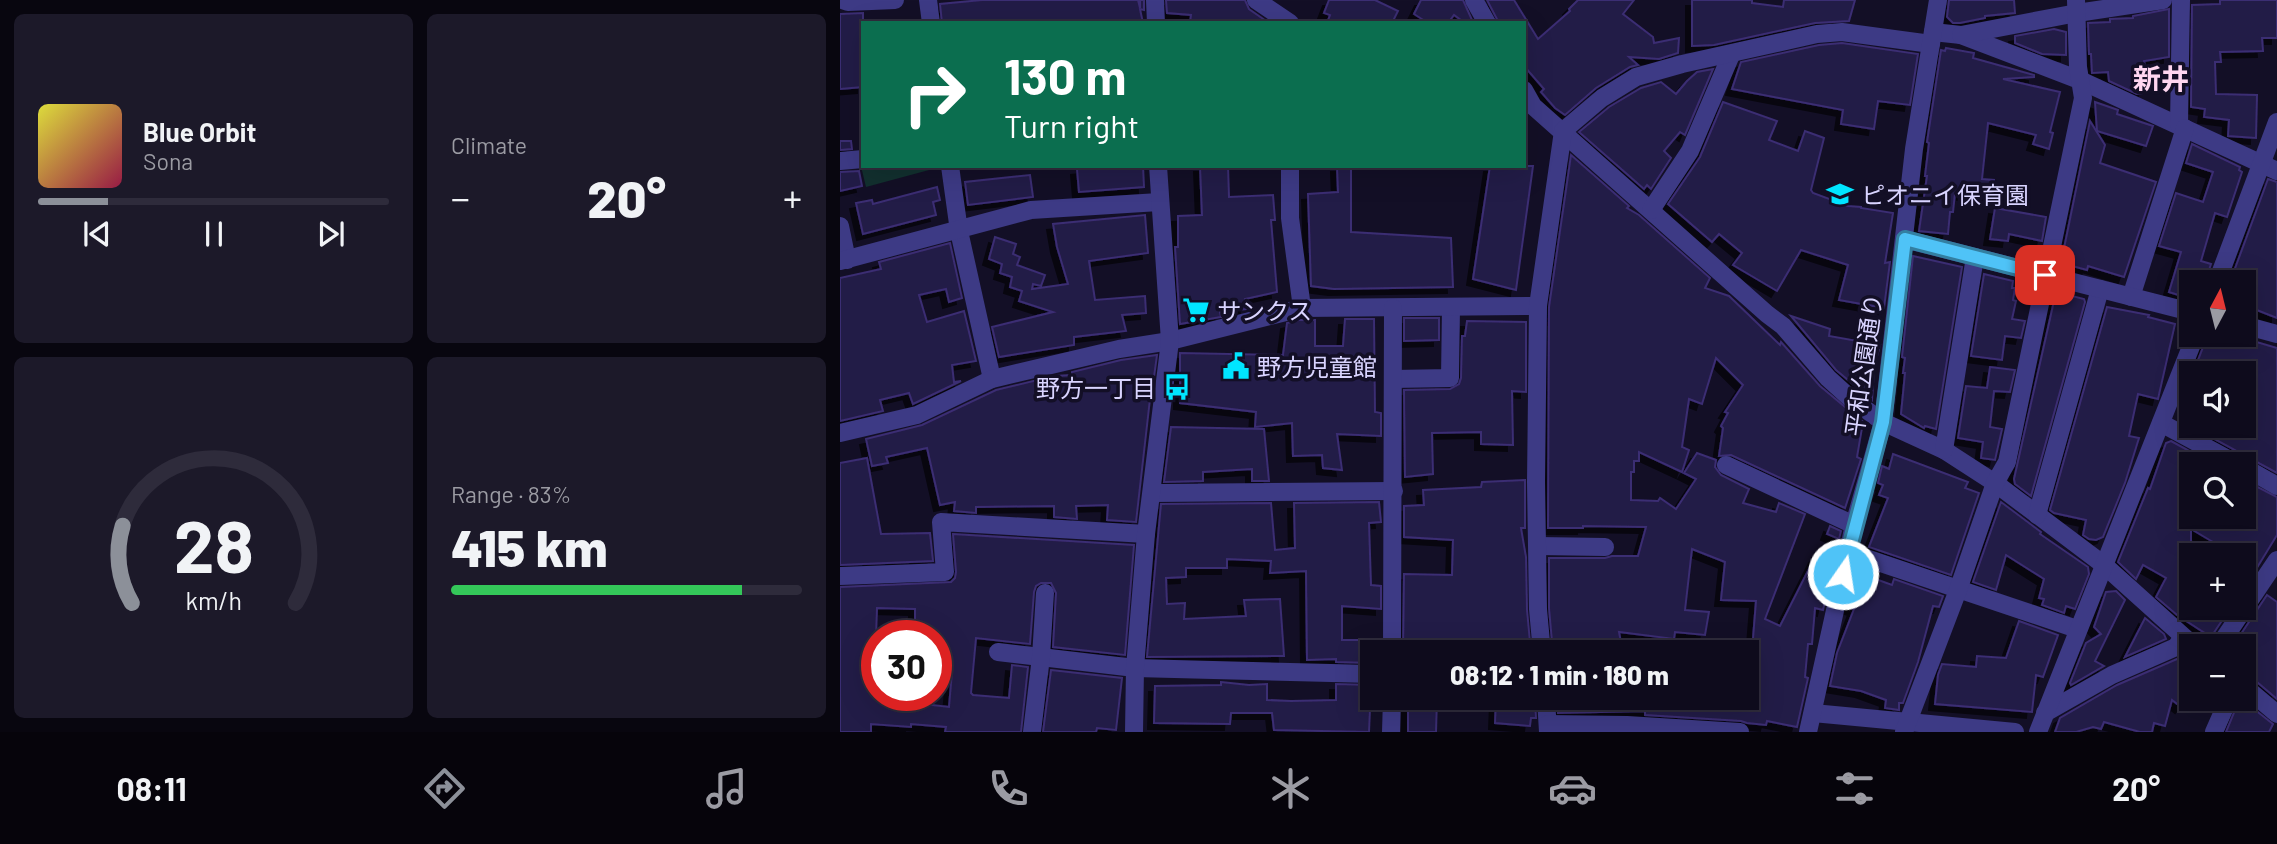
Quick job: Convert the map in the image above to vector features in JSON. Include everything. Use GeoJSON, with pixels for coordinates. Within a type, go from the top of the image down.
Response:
{"type":"FeatureCollection","features":[{"type":"Feature","properties":{"kind":"street"},"geometry":{"type":"LineString","coordinates":[[842,0],[895,0]]}},
{"type":"Feature","properties":{"kind":"street"},"geometry":{"type":"LineString","coordinates":[[928,0],[932,21]]}},
{"type":"Feature","properties":{"kind":"street"},"geometry":{"type":"LineString","coordinates":[[1156,0],[1156,21]]}},
{"type":"Feature","properties":{"kind":"street"},"geometry":{"type":"LineString","coordinates":[[1256,0],[1285,16]]}},
{"type":"Feature","properties":{"kind":"street"},"geometry":{"type":"LineString","coordinates":[[1474,0],[1486,21]]}},
{"type":"Feature","properties":{"kind":"street","name":"平和公園通り"},"geometry":{"type":"LineString","coordinates":[[1808,732],[1854,525],[1883,422],[1914,149],[1938,0]]}},
{"type":"Feature","properties":{"kind":"street"},"geometry":{"type":"LineString","coordinates":[[1541,640],[1536,482],[1538,306],[1563,131],[1602,98],[1636,77],[1797,38],[1842,32],[1932,38],[1961,35],[2076,7],[2163,0]]}},
{"type":"Feature","properties":{"kind":"street"},"geometry":{"type":"LineString","coordinates":[[2131,297],[2182,127],[2180,0]]}},
{"type":"Feature","properties":{"kind":"street"},"geometry":{"type":"LineString","coordinates":[[1905,727],[1958,590],[1995,483],[2007,462],[2083,98],[2078,67],[2076,7]]}},
{"type":"Feature","properties":{"kind":"street"},"geometry":{"type":"LineString","coordinates":[[1961,35],[2082,81],[2269,168]]}},
{"type":"Feature","properties":{"kind":"street"},"geometry":{"type":"LineString","coordinates":[[1651,210],[1690,151],[1731,55]]}},
{"type":"Feature","properties":{"kind":"street"},"geometry":{"type":"LineString","coordinates":[[1527,100],[1783,326],[1828,378],[1850,398],[1883,422],[1944,450],[1995,483],[2104,565],[2181,634]]}},
{"type":"Feature","properties":{"kind":"street"},"geometry":{"type":"LineString","coordinates":[[2222,270],[2269,168],[2277,122]]}},
{"type":"Feature","properties":{"kind":"street"},"geometry":{"type":"LineString","coordinates":[[840,161],[861,159]]}},
{"type":"Feature","properties":{"kind":"street"},"geometry":{"type":"LineString","coordinates":[[950,168],[959,230],[992,379]]}},
{"type":"Feature","properties":{"kind":"street"},"geometry":{"type":"LineString","coordinates":[[1134,732],[1135,668],[1146,534],[1170,341],[1158,168]]}},
{"type":"Feature","properties":{"kind":"street"},"geometry":{"type":"LineString","coordinates":[[1290,168],[1290,218],[1302,308]]}},
{"type":"Feature","properties":{"kind":"street"},"geometry":{"type":"LineString","coordinates":[[840,226],[844,260],[1031,211],[1159,202]]}},
{"type":"Feature","properties":{"kind":"street"},"geometry":{"type":"LineString","coordinates":[[1905,239],[2179,309]]}},
{"type":"Feature","properties":{"kind":"street"},"geometry":{"type":"LineString","coordinates":[[1944,450],[1975,257]]}},
{"type":"Feature","properties":{"kind":"street"},"geometry":{"type":"LineString","coordinates":[[2037,515],[2100,289]]}},
{"type":"Feature","properties":{"kind":"street"},"geometry":{"type":"LineString","coordinates":[[840,433],[917,415],[992,379],[1119,349],[1170,341],[1302,308],[1538,306]]}},
{"type":"Feature","properties":{"kind":"street"},"geometry":{"type":"LineString","coordinates":[[1393,379],[1450,378],[1451,307]]}},
{"type":"Feature","properties":{"kind":"street"},"geometry":{"type":"LineString","coordinates":[[1392,640],[1393,308]]}},
{"type":"Feature","properties":{"kind":"street"},"geometry":{"type":"LineString","coordinates":[[2256,329],[2277,334]]}},
{"type":"Feature","properties":{"kind":"street"},"geometry":{"type":"LineString","coordinates":[[2038,732],[2191,347]]}},
{"type":"Feature","properties":{"kind":"street"},"geometry":{"type":"LineString","coordinates":[[2161,423],[2215,452]]}},
{"type":"Feature","properties":{"kind":"street"},"geometry":{"type":"LineString","coordinates":[[1727,466],[1854,525]]}},
{"type":"Feature","properties":{"kind":"street"},"geometry":{"type":"LineString","coordinates":[[2256,474],[2277,486]]}},
{"type":"Feature","properties":{"kind":"street"},"geometry":{"type":"LineString","coordinates":[[1152,493],[1394,491]]}},
{"type":"Feature","properties":{"kind":"street"},"geometry":{"type":"LineString","coordinates":[[840,576],[946,572],[941,522],[1146,534]]}},
{"type":"Feature","properties":{"kind":"street"},"geometry":{"type":"LineString","coordinates":[[1538,547],[1605,547]]}},
{"type":"Feature","properties":{"kind":"street"},"geometry":{"type":"LineString","coordinates":[[1848,552],[2077,629]]}},
{"type":"Feature","properties":{"kind":"street"},"geometry":{"type":"LineString","coordinates":[[2227,634],[2277,560]]}},
{"type":"Feature","properties":{"kind":"street"},"geometry":{"type":"LineString","coordinates":[[1032,732],[1045,593]]}},
{"type":"Feature","properties":{"kind":"street"},"geometry":{"type":"LineString","coordinates":[[2045,713],[2112,675],[2179,646]]}},
{"type":"Feature","properties":{"kind":"street"},"geometry":{"type":"LineString","coordinates":[[998,652],[1135,668],[1360,674]]}},
{"type":"Feature","properties":{"kind":"street"},"geometry":{"type":"LineString","coordinates":[[2256,696],[2277,714]]}},
{"type":"Feature","properties":{"kind":"street"},"geometry":{"type":"LineString","coordinates":[[1391,732],[1392,710]]}},
{"type":"Feature","properties":{"kind":"street"},"geometry":{"type":"LineString","coordinates":[[1547,710],[1548,728],[1628,725],[1740,732]]}},
{"type":"Feature","properties":{"kind":"street"},"geometry":{"type":"LineString","coordinates":[[2214,732],[2223,711]]}},
{"type":"Feature","properties":{"kind":"street"},"geometry":{"type":"LineString","coordinates":[[1813,713],[1905,727],[2015,732]]}},
{"type":"Feature","properties":{"kind":"green space"},"geometry":{"type":"Polygon","coordinates":[[[861,168],[937,168],[866,187],[861,168]]]}},
{"type":"Feature","properties":{"kind":"building"},"geometry":{"type":"Polygon","coordinates":[[[982,0],[1138,0],[1140,8],[1140,0],[1144,0],[1144,10],[1140,9],[1143,21],[942,21],[940,4],[982,0]]]}},
{"type":"Feature","properties":{"kind":"building"},"geometry":{"type":"Polygon","coordinates":[[[1166,0],[1245,0],[1249,9],[1266,21],[1190,21],[1191,15],[1167,13],[1166,0]]]}},
{"type":"Feature","properties":{"kind":"building"},"geometry":{"type":"Polygon","coordinates":[[[1329,0],[1375,0],[1398,11],[1393,21],[1328,21],[1330,15],[1324,13],[1329,0]]]}},
{"type":"Feature","properties":{"kind":"building"},"geometry":{"type":"Polygon","coordinates":[[[1421,0],[1463,0],[1472,20],[1462,21],[1454,15],[1450,21],[1425,21],[1414,14],[1421,0]]]}},
{"type":"Feature","properties":{"kind":"building"},"geometry":{"type":"Polygon","coordinates":[[[1487,0],[1514,0],[1538,39],[1570,11],[1578,0],[1634,0],[1623,14],[1653,37],[1654,43],[1679,38],[1678,53],[1659,59],[1629,57],[1638,65],[1596,88],[1565,115],[1541,92],[1544,89],[1526,68],[1526,21],[1498,21],[1487,0]]]}},
{"type":"Feature","properties":{"kind":"building"},"geometry":{"type":"Polygon","coordinates":[[[1692,0],[1752,0],[1752,3],[1783,7],[1784,0],[1855,0],[1849,21],[1815,23],[1714,45],[1692,46],[1692,0]]]}},
{"type":"Feature","properties":{"kind":"building"},"geometry":{"type":"Polygon","coordinates":[[[1949,0],[2014,0],[2015,13],[1953,23],[1947,17],[1949,0]]]}},
{"type":"Feature","properties":{"kind":"building"},"geometry":{"type":"Polygon","coordinates":[[[2220,0],[2277,0],[2277,38],[2262,38],[2263,51],[2220,52],[2221,62],[2215,62],[2216,94],[2257,95],[2256,138],[2228,136],[2229,120],[2204,117],[2205,109],[2191,107],[2192,5],[2220,4],[2220,0]]]}},
{"type":"Feature","properties":{"kind":"building"},"geometry":{"type":"Polygon","coordinates":[[[2169,9],[2169,57],[2144,61],[2144,93],[2137,94],[2109,81],[2108,72],[2092,73],[2088,23],[2110,22],[2110,19],[2133,18],[2169,9]]]}},
{"type":"Feature","properties":{"kind":"building"},"geometry":{"type":"Polygon","coordinates":[[[863,13],[861,87],[840,89],[840,14],[863,13]]]}},
{"type":"Feature","properties":{"kind":"building"},"geometry":{"type":"Polygon","coordinates":[[[2054,29],[2066,32],[2066,55],[2042,54],[2015,43],[2015,36],[2054,29]]]}},
{"type":"Feature","properties":{"kind":"building"},"geometry":{"type":"Polygon","coordinates":[[[1842,43],[1918,54],[1910,105],[1878,101],[1874,129],[1841,124],[1843,110],[1732,89],[1741,62],[1819,45],[1842,43]]]}},
{"type":"Feature","properties":{"kind":"building"},"geometry":{"type":"Polygon","coordinates":[[[1946,48],[1974,53],[1973,58],[2034,75],[2003,79],[2060,92],[2050,132],[2053,133],[2049,149],[2033,144],[2036,135],[1988,123],[1982,179],[1994,180],[1992,197],[1955,193],[1948,234],[1919,231],[1927,176],[1927,142],[1941,50],[1945,51],[1946,48]]]}},
{"type":"Feature","properties":{"kind":"building"},"geometry":{"type":"Polygon","coordinates":[[[1713,69],[1685,135],[1680,132],[1664,151],[1671,158],[1651,189],[1647,185],[1644,189],[1579,132],[1609,107],[1641,88],[1661,82],[1676,94],[1697,72],[1713,69]]]}},
{"type":"Feature","properties":{"kind":"building"},"geometry":{"type":"Polygon","coordinates":[[[1723,102],[1777,121],[1769,140],[1798,151],[1805,131],[1824,138],[1811,190],[1813,193],[1848,206],[1893,213],[1885,263],[1890,262],[1884,308],[1839,300],[1848,265],[1801,250],[1777,291],[1733,265],[1742,253],[1719,234],[1712,242],[1668,204],[1700,157],[1723,102]]]}},
{"type":"Feature","properties":{"kind":"building"},"geometry":{"type":"Polygon","coordinates":[[[2095,102],[2118,110],[2117,114],[2153,126],[2146,146],[2097,131],[2095,102]]]}},
{"type":"Feature","properties":{"kind":"building"},"geometry":{"type":"Polygon","coordinates":[[[2090,121],[2105,145],[2100,163],[2156,182],[2124,277],[2088,266],[2087,270],[2061,263],[2090,121]]]}},
{"type":"Feature","properties":{"kind":"building"},"geometry":{"type":"Polygon","coordinates":[[[840,141],[851,141],[852,149],[840,150],[840,141]]]}},
{"type":"Feature","properties":{"kind":"building"},"geometry":{"type":"Polygon","coordinates":[[[2192,144],[2240,167],[2242,172],[2227,217],[2215,213],[2201,261],[2211,264],[2209,270],[2179,270],[2179,295],[2169,292],[2181,252],[2159,246],[2176,193],[2203,202],[2213,172],[2186,163],[2192,144]]]}},
{"type":"Feature","properties":{"kind":"building"},"geometry":{"type":"Polygon","coordinates":[[[1571,155],[1629,206],[1627,208],[1639,215],[1710,278],[1705,288],[1729,296],[1780,345],[1781,342],[1820,386],[1863,422],[1857,457],[1861,459],[1845,508],[1731,455],[1719,456],[1723,428],[1721,426],[1728,413],[1725,412],[1743,385],[1716,358],[1702,404],[1689,399],[1682,447],[1689,450],[1682,472],[1639,452],[1639,461],[1634,461],[1634,472],[1631,472],[1631,500],[1658,501],[1660,498],[1676,509],[1696,479],[1684,473],[1697,453],[1716,460],[1715,467],[1721,475],[1749,489],[1743,503],[1776,512],[1779,503],[1805,514],[1765,619],[1780,626],[1815,557],[1834,564],[1823,610],[1815,608],[1812,644],[1808,644],[1805,677],[1808,678],[1797,727],[1767,721],[1766,725],[1645,715],[1645,711],[1558,713],[1558,710],[1759,710],[1759,640],[1753,640],[1756,601],[1721,600],[1725,562],[1692,549],[1685,610],[1709,612],[1705,635],[1675,632],[1674,639],[1619,632],[1621,640],[1552,640],[1549,558],[1638,556],[1646,527],[1548,528],[1549,307],[1571,155]]]}},
{"type":"Feature","properties":{"kind":"building"},"geometry":{"type":"Polygon","coordinates":[[[1533,166],[1516,290],[1473,279],[1490,168],[1533,166]]]}},
{"type":"Feature","properties":{"kind":"building"},"geometry":{"type":"Polygon","coordinates":[[[1143,168],[1144,187],[1079,192],[1077,169],[1143,168]]]}},
{"type":"Feature","properties":{"kind":"building"},"geometry":{"type":"Polygon","coordinates":[[[1200,168],[1228,168],[1229,197],[1273,195],[1275,220],[1271,220],[1277,292],[1245,299],[1246,309],[1220,312],[1221,317],[1180,324],[1175,247],[1178,247],[1178,216],[1202,215],[1200,168]]]}},
{"type":"Feature","properties":{"kind":"building"},"geometry":{"type":"Polygon","coordinates":[[[1337,168],[1351,168],[1351,232],[1451,238],[1453,287],[1334,289],[1311,286],[1308,194],[1338,192],[1337,168]]]}},
{"type":"Feature","properties":{"kind":"building"},"geometry":{"type":"Polygon","coordinates":[[[859,171],[862,186],[840,191],[840,172],[859,171]]]}},
{"type":"Feature","properties":{"kind":"building"},"geometry":{"type":"Polygon","coordinates":[[[1030,175],[1033,197],[968,205],[965,182],[1030,175]]]}},
{"type":"Feature","properties":{"kind":"building"},"geometry":{"type":"Polygon","coordinates":[[[2268,179],[2277,182],[2277,318],[2256,310],[2256,270],[2234,270],[2268,179]]]}},
{"type":"Feature","properties":{"kind":"building"},"geometry":{"type":"Polygon","coordinates":[[[937,187],[940,200],[933,202],[936,215],[863,234],[856,203],[872,200],[873,204],[937,187]]]}},
{"type":"Feature","properties":{"kind":"building"},"geometry":{"type":"Polygon","coordinates":[[[1995,208],[2046,217],[2042,241],[2009,234],[2008,241],[1990,239],[1995,208]]]}},
{"type":"Feature","properties":{"kind":"building"},"geometry":{"type":"Polygon","coordinates":[[[1145,215],[1148,253],[1089,261],[1095,300],[1145,296],[1146,313],[1122,315],[1126,331],[1074,337],[1074,345],[999,357],[992,327],[1053,312],[1019,301],[1022,291],[1010,287],[1012,277],[1000,273],[1002,264],[989,259],[995,237],[1016,244],[1013,254],[1020,257],[1017,265],[1045,275],[1041,286],[1033,284],[1032,289],[1068,284],[1053,224],[1145,215]]]}},
{"type":"Feature","properties":{"kind":"building"},"geometry":{"type":"Polygon","coordinates":[[[950,243],[962,298],[949,302],[946,289],[919,295],[927,322],[964,311],[976,361],[952,365],[954,382],[961,381],[913,404],[909,393],[880,400],[883,411],[840,421],[840,278],[881,269],[879,262],[950,243]]]}},
{"type":"Feature","properties":{"kind":"building"},"geometry":{"type":"Polygon","coordinates":[[[1913,256],[1962,267],[1936,429],[1924,428],[1901,414],[1905,373],[1905,358],[1902,357],[1913,256]]]}},
{"type":"Feature","properties":{"kind":"building"},"geometry":{"type":"Polygon","coordinates":[[[1984,274],[2013,281],[2013,300],[2016,301],[2012,319],[2025,321],[2021,338],[2005,336],[2002,360],[1971,356],[1984,274]]]}},
{"type":"Feature","properties":{"kind":"building"},"geometry":{"type":"Polygon","coordinates":[[[2056,292],[2084,299],[2085,302],[2031,496],[2015,484],[2014,479],[2056,292]]]}},
{"type":"Feature","properties":{"kind":"building"},"geometry":{"type":"Polygon","coordinates":[[[2107,307],[2149,315],[2148,317],[2175,324],[2158,399],[2138,394],[2129,436],[2139,438],[2125,483],[2103,537],[2096,540],[2083,535],[2086,520],[2050,510],[2107,307]]]}},
{"type":"Feature","properties":{"kind":"building"},"geometry":{"type":"Polygon","coordinates":[[[1791,316],[1830,329],[1829,336],[1880,345],[1874,368],[1872,400],[1836,370],[1791,316]]]}},
{"type":"Feature","properties":{"kind":"building"},"geometry":{"type":"Polygon","coordinates":[[[1404,318],[1439,318],[1439,340],[1404,341],[1404,318]]]}},
{"type":"Feature","properties":{"kind":"building"},"geometry":{"type":"Polygon","coordinates":[[[1345,319],[1374,319],[1375,412],[1381,413],[1381,436],[1337,434],[1342,470],[1323,468],[1322,455],[1293,456],[1292,423],[1255,427],[1256,412],[1180,403],[1180,353],[1283,355],[1287,323],[1299,320],[1315,320],[1315,346],[1343,346],[1345,319]]]}},
{"type":"Feature","properties":{"kind":"building"},"geometry":{"type":"Polygon","coordinates":[[[1467,321],[1526,322],[1526,392],[1512,391],[1513,445],[1481,444],[1481,432],[1432,433],[1433,474],[1405,477],[1404,390],[1450,389],[1459,384],[1462,336],[1465,336],[1467,321]]]}},
{"type":"Feature","properties":{"kind":"building"},"geometry":{"type":"Polygon","coordinates":[[[2256,342],[2277,348],[2277,473],[2256,462],[2256,452],[2238,452],[2212,438],[2256,438],[2256,361],[2198,361],[2203,347],[2256,347],[2256,342]]]}},
{"type":"Feature","properties":{"kind":"building"},"geometry":{"type":"Polygon","coordinates":[[[1157,355],[1136,522],[1107,520],[1108,505],[1076,506],[1077,519],[1054,517],[1054,506],[976,507],[976,513],[954,511],[955,502],[940,505],[927,448],[886,457],[888,463],[872,466],[866,439],[922,425],[996,390],[1054,376],[1072,375],[1072,372],[1121,360],[1157,355]]]}},
{"type":"Feature","properties":{"kind":"building"},"geometry":{"type":"Polygon","coordinates":[[[1990,367],[2015,370],[2010,392],[1994,391],[1990,427],[2002,429],[1995,460],[1981,458],[1983,442],[1958,438],[1966,386],[1987,388],[1990,367]]]}},
{"type":"Feature","properties":{"kind":"building"},"geometry":{"type":"Polygon","coordinates":[[[1171,427],[1264,429],[1269,481],[1252,481],[1252,469],[1203,472],[1203,481],[1164,482],[1171,427]]]}},
{"type":"Feature","properties":{"kind":"building"},"geometry":{"type":"Polygon","coordinates":[[[2171,441],[2191,452],[2179,452],[2179,529],[2191,529],[2191,543],[2179,543],[2179,616],[2156,597],[2166,578],[2143,565],[2136,579],[2118,562],[2148,488],[2150,489],[2166,443],[2171,441]]]}},
{"type":"Feature","properties":{"kind":"building"},"geometry":{"type":"Polygon","coordinates":[[[1893,454],[1968,482],[1965,488],[1979,493],[1951,575],[1869,547],[1888,498],[1879,495],[1883,485],[1878,483],[1882,466],[1889,469],[1893,454]]]}},
{"type":"Feature","properties":{"kind":"building"},"geometry":{"type":"Polygon","coordinates":[[[867,458],[881,534],[930,533],[933,561],[840,565],[840,463],[867,458]]]}},
{"type":"Feature","properties":{"kind":"building"},"geometry":{"type":"Polygon","coordinates":[[[1525,480],[1525,528],[1521,528],[1526,557],[1530,640],[1403,640],[1404,574],[1452,575],[1453,540],[1404,537],[1404,506],[1424,505],[1423,490],[1481,487],[1482,482],[1525,480]]]}},
{"type":"Feature","properties":{"kind":"building"},"geometry":{"type":"Polygon","coordinates":[[[2256,486],[2277,497],[2277,535],[2256,569],[2256,543],[2215,543],[2191,529],[2256,529],[2256,486]]]}},
{"type":"Feature","properties":{"kind":"building"},"geometry":{"type":"Polygon","coordinates":[[[1379,502],[1381,522],[1369,523],[1371,585],[1381,586],[1381,609],[1342,606],[1342,640],[1360,640],[1360,663],[1336,662],[1336,659],[1307,660],[1306,571],[1270,573],[1271,561],[1227,559],[1227,568],[1186,568],[1186,577],[1166,578],[1167,604],[1185,603],[1184,619],[1246,616],[1244,600],[1280,599],[1284,656],[1147,657],[1161,504],[1271,503],[1275,550],[1295,548],[1294,503],[1379,502]]]}},
{"type":"Feature","properties":{"kind":"building"},"geometry":{"type":"Polygon","coordinates":[[[2001,502],[2041,532],[2040,534],[2088,567],[2089,574],[2075,609],[2066,606],[2064,613],[2042,605],[2044,599],[2039,598],[2044,579],[2006,555],[1996,590],[1973,582],[2001,502]]]}},
{"type":"Feature","properties":{"kind":"building"},"geometry":{"type":"Polygon","coordinates":[[[1830,526],[1841,531],[1839,539],[1827,534],[1830,526]]]}},
{"type":"Feature","properties":{"kind":"building"},"geometry":{"type":"Polygon","coordinates":[[[953,534],[1134,545],[1125,655],[1053,647],[1056,593],[1051,583],[1041,583],[1036,586],[1034,592],[1030,644],[976,638],[971,693],[973,695],[1009,698],[1012,665],[1028,667],[1021,732],[945,732],[946,727],[871,724],[871,732],[840,732],[840,587],[951,582],[955,578],[953,534]]]}},
{"type":"Feature","properties":{"kind":"building"},"geometry":{"type":"Polygon","coordinates":[[[1859,573],[1892,585],[1894,579],[1943,596],[1939,607],[1933,606],[1918,662],[1903,703],[1899,703],[1899,710],[1885,708],[1886,700],[1861,691],[1830,686],[1837,653],[1854,609],[1847,607],[1859,573]]]}},
{"type":"Feature","properties":{"kind":"building"},"geometry":{"type":"Polygon","coordinates":[[[2116,591],[2125,600],[2095,661],[2104,666],[2071,685],[2086,643],[2101,634],[2094,627],[2106,592],[2116,591]]]}},
{"type":"Feature","properties":{"kind":"building"},"geometry":{"type":"Polygon","coordinates":[[[2267,595],[2277,602],[2277,699],[2256,681],[2256,634],[2241,634],[2250,620],[2256,620],[2256,612],[2267,595]]]}},
{"type":"Feature","properties":{"kind":"building"},"geometry":{"type":"Polygon","coordinates":[[[2145,618],[2164,634],[2166,639],[2125,657],[2145,618]]]}},
{"type":"Feature","properties":{"kind":"building"},"geometry":{"type":"Polygon","coordinates":[[[2185,620],[2222,620],[2213,634],[2206,634],[2185,620]]]}},
{"type":"Feature","properties":{"kind":"building"},"geometry":{"type":"Polygon","coordinates":[[[2019,621],[2058,635],[2043,677],[2036,675],[2032,712],[1935,704],[1942,664],[1976,667],[1977,656],[2006,658],[2019,621]]]}},
{"type":"Feature","properties":{"kind":"building"},"geometry":{"type":"Polygon","coordinates":[[[2177,659],[2179,661],[2179,705],[2172,700],[2165,726],[2154,723],[2152,732],[2140,732],[2104,722],[2101,729],[2093,727],[2076,732],[2055,732],[2060,718],[2117,685],[2177,659]]]}},
{"type":"Feature","properties":{"kind":"building"},"geometry":{"type":"Polygon","coordinates":[[[1051,670],[1122,678],[1116,730],[1097,728],[1096,732],[1043,732],[1051,670]]]}},
{"type":"Feature","properties":{"kind":"building"},"geometry":{"type":"Polygon","coordinates":[[[1221,682],[1267,684],[1267,700],[1291,701],[1336,700],[1336,684],[1360,685],[1360,710],[1370,710],[1369,732],[1274,730],[1272,713],[1231,713],[1230,724],[1154,723],[1155,686],[1221,685],[1221,682]]]}},
{"type":"Feature","properties":{"kind":"building"},"geometry":{"type":"Polygon","coordinates":[[[1408,710],[1437,710],[1436,732],[1408,732],[1408,710]]]}},
{"type":"Feature","properties":{"kind":"building"},"geometry":{"type":"Polygon","coordinates":[[[1496,710],[1536,710],[1536,718],[1531,718],[1530,726],[1495,723],[1496,710]]]}},
{"type":"Feature","properties":{"kind":"building"},"geometry":{"type":"Polygon","coordinates":[[[2235,711],[2256,711],[2273,724],[2269,732],[2226,732],[2235,711]]]}},
{"type":"Feature","properties":{"kind":"place","name":"ピオニイ保育園"},"geometry":{"type":"Point","coordinates":[1840,194]}},
{"type":"Feature","properties":{"kind":"place","name":"サンクス"},"geometry":{"type":"Point","coordinates":[1196,310]}},
{"type":"Feature","properties":{"kind":"place","name":"野方児童館"},"geometry":{"type":"Point","coordinates":[1236,366]}},
{"type":"Feature","properties":{"kind":"place","name":"野方一丁目"},"geometry":{"type":"Point","coordinates":[1177,387]}},
{"type":"Feature","properties":{"kind":"district","name":"新井"},"geometry":{"type":"Point","coordinates":[2161,78]}},
{"type":"Feature","properties":{"kind":"route"},"geometry":{"type":"LineString","coordinates":[[1843,574],[1883,422],[1905,239],[2045,275]]}}]}
